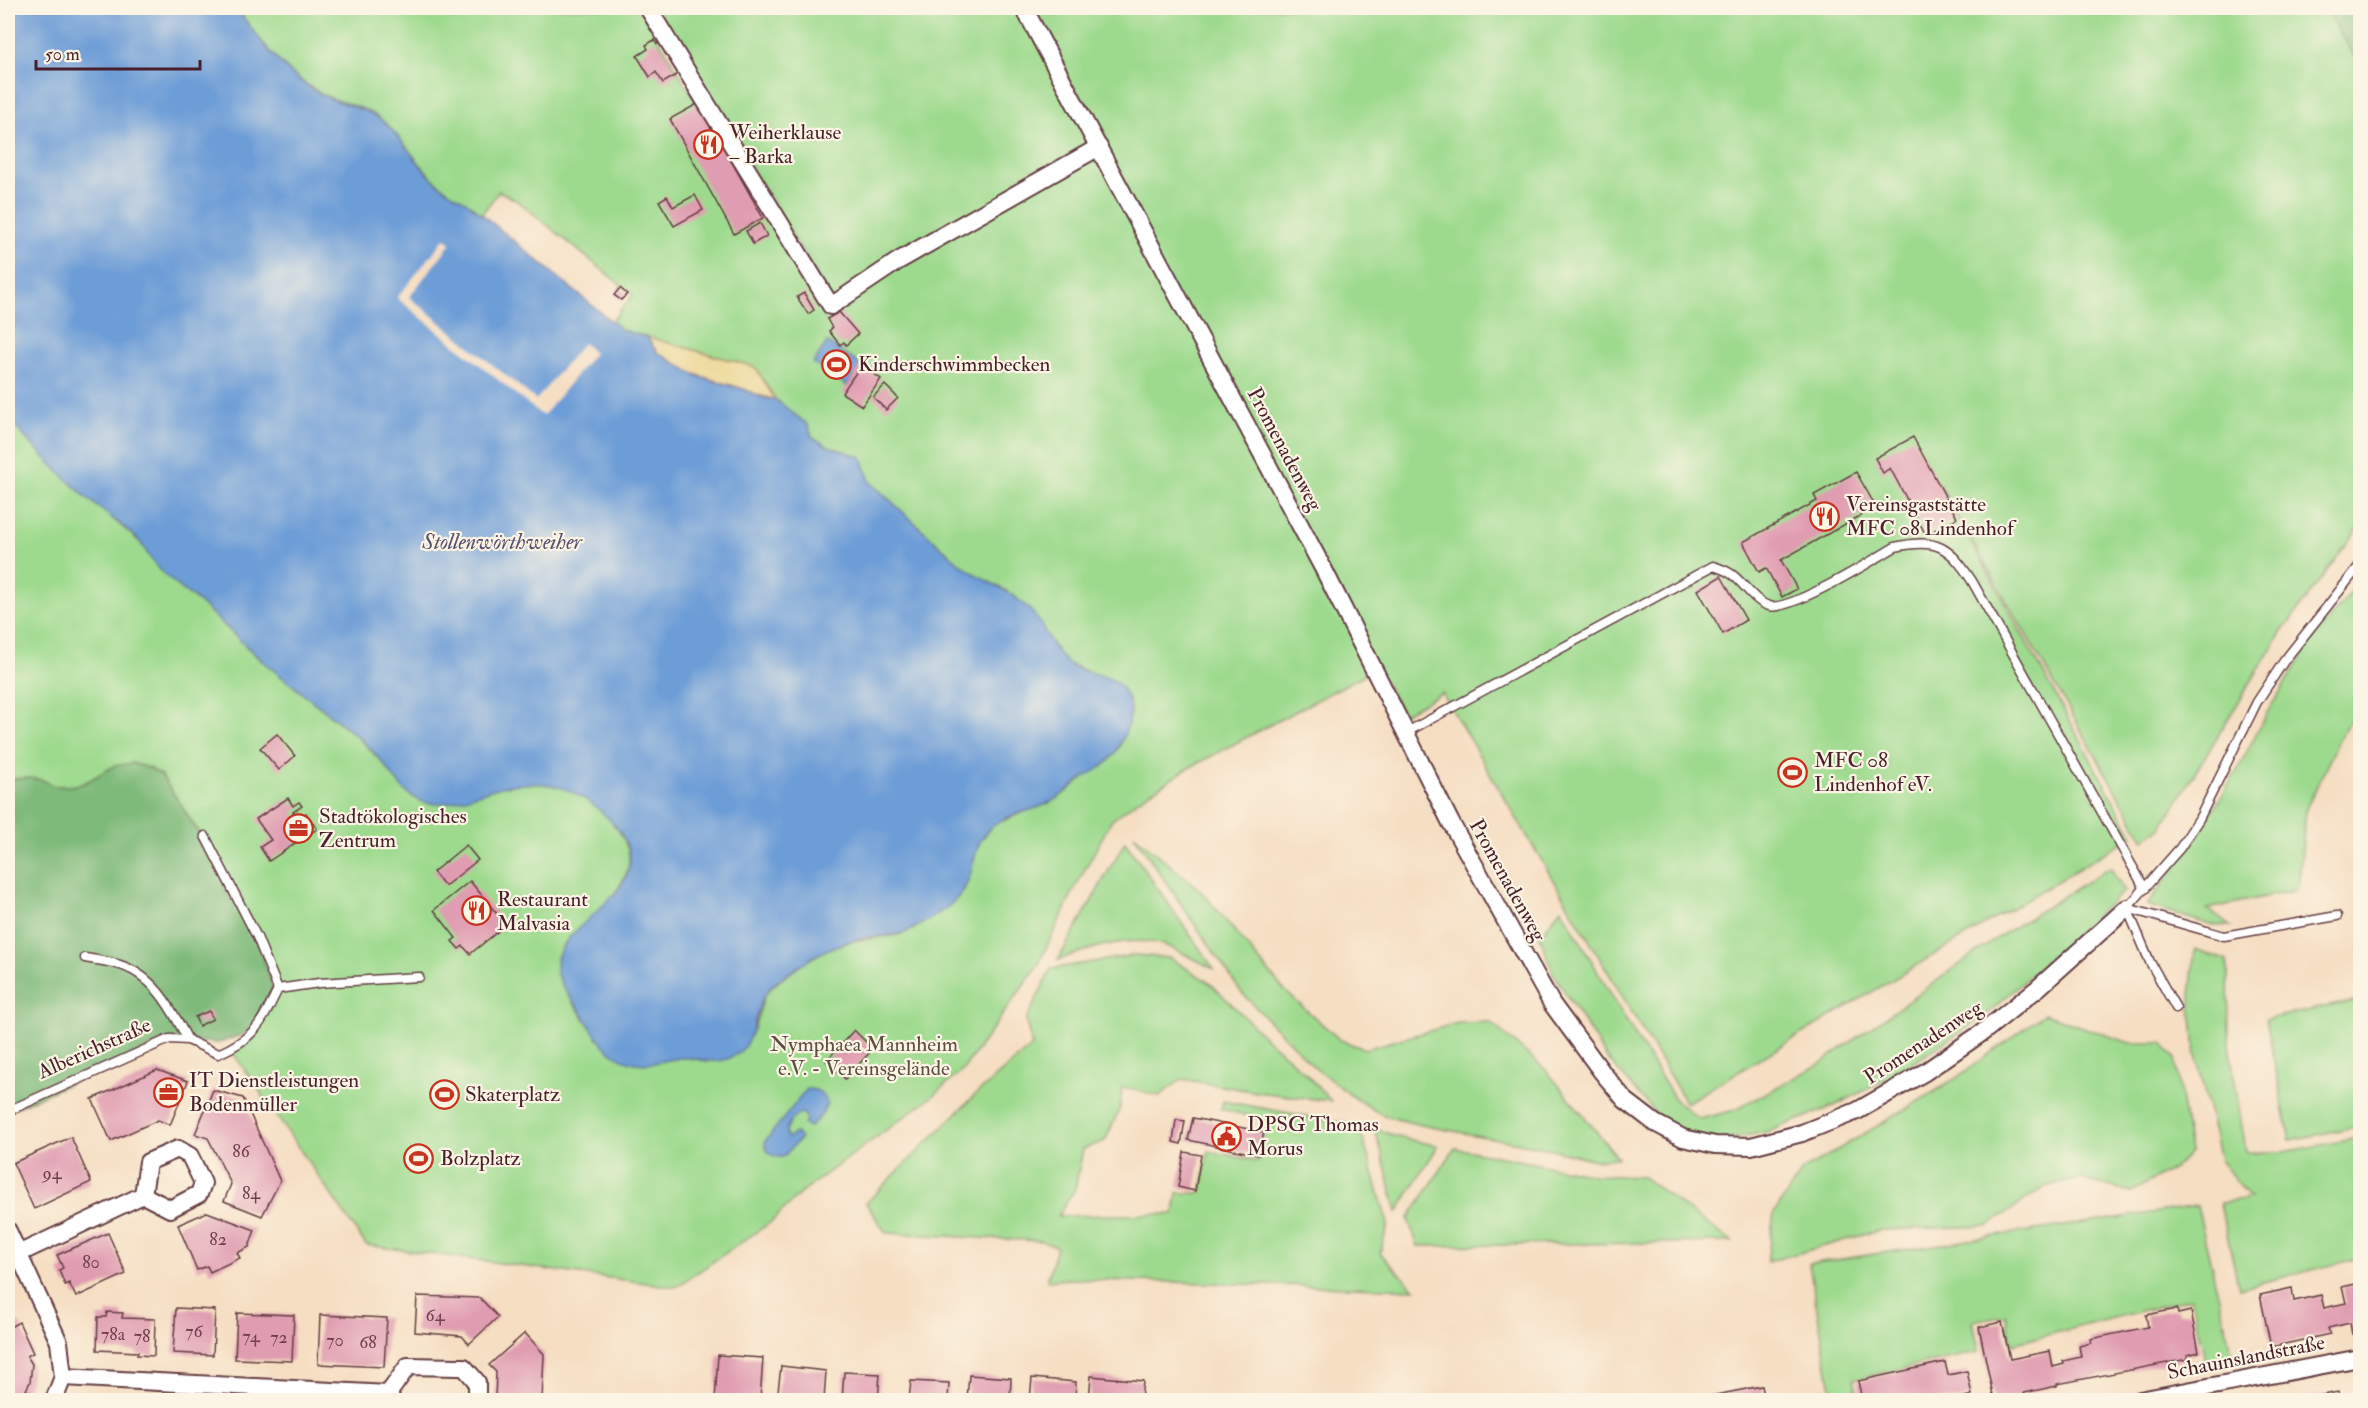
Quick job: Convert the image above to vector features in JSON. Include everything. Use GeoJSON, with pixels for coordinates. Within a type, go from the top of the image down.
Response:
{"type":"FeatureCollection","features":[{"type":"Feature","properties":{"kind":"street"},"geometry":{"type":"LineString","coordinates":[[648,8],[831,306],[898,261],[1100,147]]}},
{"type":"Feature","properties":{"kind":"street","name":"Promenadenweg"},"geometry":{"type":"LineString","coordinates":[[1028,9],[1324,570],[1451,823],[1551,1004],[1625,1100],[1655,1123],[1683,1138],[1715,1145],[1751,1146],[1802,1133],[1857,1111],[1925,1072],[1983,1032],[2038,988],[2127,908]]}},
{"type":"Feature","properties":{"kind":"street"},"geometry":{"type":"LineString","coordinates":[[18,1254],[143,1195]]}},
{"type":"Feature","properties":{"kind":"street"},"geometry":{"type":"LineString","coordinates":[[8,1231],[59,1342],[63,1377],[54,1401]]}},
{"type":"Feature","properties":{"kind":"street","name":"Schauinslandstraße"},"geometry":{"type":"LineString","coordinates":[[2140,1401],[2361,1358]]}},
{"type":"Feature","properties":{"kind":"street"},"geometry":{"type":"LineString","coordinates":[[63,1377],[390,1397],[408,1366],[458,1367],[464,1368],[477,1382],[477,1401]]}},
{"type":"Feature","properties":{"kind":"lane"},"geometry":{"type":"LineString","coordinates":[[1405,733],[1713,566],[1734,576],[1768,606],[1777,607],[1802,598],[1895,548],[1908,545],[1934,545],[1946,550],[1956,558],[1972,581],[2145,889]]}},
{"type":"Feature","properties":{"kind":"lane"},"geometry":{"type":"LineString","coordinates":[[2127,908],[2180,848],[2199,819],[2257,702],[2284,661],[2361,565]]}},
{"type":"Feature","properties":{"kind":"lane"},"geometry":{"type":"LineString","coordinates":[[85,958],[120,965],[145,979],[168,1002],[188,1040],[218,1054],[248,1038],[261,1023],[278,989],[257,937],[205,836]]}},
{"type":"Feature","properties":{"kind":"lane"},"geometry":{"type":"LineString","coordinates":[[2127,908],[2224,936],[2337,916]]}},
{"type":"Feature","properties":{"kind":"lane"},"geometry":{"type":"LineString","coordinates":[[2127,908],[2150,962],[2176,1008]]}},
{"type":"Feature","properties":{"kind":"lane"},"geometry":{"type":"LineString","coordinates":[[278,989],[319,983],[418,977]]}},
{"type":"Feature","properties":{"kind":"lane","name":"Alberichstraße"},"geometry":{"type":"LineString","coordinates":[[8,1111],[169,1039],[188,1040]]}},
{"type":"Feature","properties":{"kind":"green space","name":"Nymphaea Mannheim e.V. - Vereinsgelände"},"geometry":{"type":"Polygon","coordinates":[[[246,8],[640,8],[827,319],[839,312],[655,8],[2324,8],[2360,64],[2360,526],[2281,633],[2161,828],[2144,840],[1940,485],[2133,836],[1686,1103],[1442,693],[1403,714],[1377,668],[1187,769],[1138,800],[1111,821],[1076,886],[1037,967],[962,1071],[930,1098],[803,1191],[771,1222],[676,1287],[366,1245],[233,1053],[254,1037],[261,1023],[219,863],[161,775],[96,777],[82,784],[69,786],[54,786],[42,780],[8,779],[8,419],[73,485],[140,542],[157,567],[206,608],[258,658],[356,736],[381,761],[450,802],[505,786],[539,782],[571,791],[603,813],[616,827],[625,842],[629,858],[626,874],[606,904],[562,946],[563,988],[591,1028],[669,1060],[682,1057],[706,1061],[754,1029],[765,994],[774,985],[823,951],[853,941],[899,935],[912,930],[939,913],[964,890],[977,845],[993,825],[1058,798],[1091,772],[1104,766],[1120,746],[1130,713],[1129,700],[1114,681],[1069,664],[1060,656],[1030,610],[1005,590],[973,574],[959,563],[870,482],[862,457],[828,446],[812,437],[808,425],[775,399],[755,367],[622,330],[611,322],[633,295],[519,202],[499,191],[481,215],[445,189],[426,171],[391,129],[375,115],[324,95],[289,71],[243,17],[246,8]]]}},
{"type":"Feature","properties":{"kind":"green space"},"geometry":{"type":"Polygon","coordinates":[[[2324,8],[2360,8],[2360,64],[2324,8]]]}},
{"type":"Feature","properties":{"kind":"green space"},"geometry":{"type":"Polygon","coordinates":[[[2360,581],[2360,706],[2341,736],[2306,809],[2298,890],[2207,909],[2230,926],[2211,925],[2147,905],[2195,840],[2237,771],[2268,711],[2315,636],[2360,581]]]}},
{"type":"Feature","properties":{"kind":"green space"},"geometry":{"type":"Polygon","coordinates":[[[132,763],[149,768],[161,775],[227,880],[254,935],[265,964],[274,994],[268,1011],[247,1033],[218,1043],[169,1039],[8,1111],[8,779],[30,778],[42,780],[54,786],[69,786],[83,784],[114,766],[132,763]]]}},
{"type":"Feature","properties":{"kind":"green space"},"geometry":{"type":"Polygon","coordinates":[[[1134,835],[1200,890],[1285,991],[1340,1040],[1365,1049],[1458,1023],[1490,1022],[1547,1071],[1618,1158],[1595,1160],[1551,1149],[1426,1126],[1384,1116],[1353,1097],[1315,1068],[1241,992],[1134,835]]]}},
{"type":"Feature","properties":{"kind":"green space"},"geometry":{"type":"Polygon","coordinates":[[[1125,842],[1214,969],[1163,945],[1137,941],[1110,944],[1058,960],[1125,842]]]}},
{"type":"Feature","properties":{"kind":"green space"},"geometry":{"type":"Polygon","coordinates":[[[2110,867],[2124,891],[1984,1017],[1891,1077],[1834,1106],[1767,1132],[1721,1140],[1680,1132],[1659,1117],[1606,1057],[1553,973],[1540,936],[1561,908],[1676,1101],[1700,1119],[1735,1110],[1818,1065],[1997,938],[2110,867]]]}},
{"type":"Feature","properties":{"kind":"green space"},"geometry":{"type":"Polygon","coordinates":[[[2195,949],[2228,961],[2229,1044],[2246,1152],[2283,1152],[2360,1138],[2360,1258],[2239,1288],[2220,1203],[2250,1198],[2220,1160],[2195,1050],[2190,995],[2195,949]]]}},
{"type":"Feature","properties":{"kind":"green space"},"geometry":{"type":"Polygon","coordinates":[[[1135,955],[1170,958],[1210,983],[1305,1073],[1331,1101],[1257,1092],[1182,1079],[1159,1096],[1122,1087],[1120,1108],[1105,1141],[1083,1149],[1075,1189],[1058,1216],[1174,1214],[1177,1193],[1201,1193],[1208,1151],[1258,1161],[1266,1120],[1221,1109],[1223,1101],[1359,1126],[1388,1224],[1380,1253],[1414,1289],[1068,1279],[1047,1281],[1057,1247],[1042,1241],[886,1233],[866,1203],[974,1096],[1032,1046],[1026,1021],[1051,969],[1135,955]]]}},
{"type":"Feature","properties":{"kind":"green space"},"geometry":{"type":"Polygon","coordinates":[[[2360,1000],[2360,1126],[2290,1140],[2266,1019],[2360,1000]]]}},
{"type":"Feature","properties":{"kind":"green space"},"geometry":{"type":"Polygon","coordinates":[[[2044,1014],[2130,1043],[2163,1043],[2175,1059],[2190,1152],[2176,1167],[2131,1192],[2081,1179],[2044,1187],[1988,1226],[1881,1230],[1767,1262],[1774,1213],[1802,1171],[1949,1083],[2044,1014]]]}},
{"type":"Feature","properties":{"kind":"green space"},"geometry":{"type":"Polygon","coordinates":[[[1375,1128],[1394,1136],[1438,1146],[1397,1212],[1375,1128]]]}},
{"type":"Feature","properties":{"kind":"green space"},"geometry":{"type":"Polygon","coordinates":[[[1455,1148],[1594,1175],[1643,1177],[1732,1242],[1418,1246],[1408,1219],[1455,1148]]]}},
{"type":"Feature","properties":{"kind":"green space"},"geometry":{"type":"Polygon","coordinates":[[[2197,1206],[2234,1362],[2207,1367],[2191,1298],[2012,1344],[2006,1315],[1973,1321],[1979,1352],[1854,1379],[1859,1400],[1833,1400],[1809,1264],[2197,1206]]]}},
{"type":"Feature","properties":{"kind":"sand"},"geometry":{"type":"Polygon","coordinates":[[[647,337],[755,367],[775,399],[704,377],[677,366],[655,349],[647,337]]]}},
{"type":"Feature","properties":{"kind":"water","name":"Stollenwörthweiher"},"geometry":{"type":"Polygon","coordinates":[[[8,8],[236,8],[273,55],[294,76],[319,93],[378,117],[398,136],[437,183],[467,202],[622,330],[647,337],[657,352],[697,376],[743,389],[764,398],[775,399],[808,425],[812,437],[828,446],[862,457],[870,482],[959,563],[1024,604],[1037,619],[1061,657],[1074,667],[1106,677],[1120,686],[1125,693],[1130,710],[1124,737],[1115,753],[1101,767],[1056,799],[1004,819],[992,827],[985,834],[977,849],[964,889],[937,915],[906,932],[852,941],[823,952],[777,982],[761,1002],[747,1043],[732,1057],[719,1061],[680,1058],[644,1064],[631,1062],[614,1055],[597,1038],[557,974],[558,956],[568,939],[618,889],[628,870],[629,849],[615,826],[601,811],[570,791],[537,783],[501,787],[452,802],[437,804],[416,799],[399,784],[378,757],[353,733],[259,658],[202,605],[168,578],[134,536],[70,483],[8,419],[8,8]]]}},
{"type":"Feature","properties":{"kind":"water","name":"Kinderschwimmbecken"},"geometry":{"type":"Polygon","coordinates":[[[827,342],[861,365],[847,386],[813,363],[827,342]]]}},
{"type":"Feature","properties":{"kind":"water"},"geometry":{"type":"Polygon","coordinates":[[[807,1089],[820,1092],[826,1099],[827,1103],[821,1116],[810,1127],[804,1124],[806,1119],[804,1114],[797,1115],[786,1131],[788,1138],[795,1133],[801,1138],[783,1157],[773,1155],[766,1148],[765,1141],[807,1089]]]}},
{"type":"Feature","properties":{"kind":"pier"},"geometry":{"type":"Polygon","coordinates":[[[445,238],[451,243],[409,297],[536,400],[583,343],[594,353],[543,416],[397,298],[445,238]]]}},
{"type":"Feature","properties":{"kind":"building"},"geometry":{"type":"Polygon","coordinates":[[[654,40],[657,44],[659,43],[678,74],[663,83],[656,72],[650,77],[637,56],[648,49],[646,45],[654,40]]]}},
{"type":"Feature","properties":{"kind":"building"},"geometry":{"type":"Polygon","coordinates":[[[699,103],[763,218],[734,234],[670,119],[699,103]]]}},
{"type":"Feature","properties":{"kind":"building"},"geometry":{"type":"Polygon","coordinates":[[[695,195],[703,210],[674,226],[659,201],[667,196],[673,207],[695,195]]]}},
{"type":"Feature","properties":{"kind":"building"},"geometry":{"type":"Polygon","coordinates":[[[760,223],[767,236],[753,244],[746,231],[760,223]]]}},
{"type":"Feature","properties":{"kind":"building"},"geometry":{"type":"Polygon","coordinates":[[[620,288],[627,294],[621,300],[614,295],[620,288]]]}},
{"type":"Feature","properties":{"kind":"building"},"geometry":{"type":"Polygon","coordinates":[[[804,293],[814,310],[808,314],[797,297],[804,293]]]}},
{"type":"Feature","properties":{"kind":"building"},"geometry":{"type":"Polygon","coordinates":[[[839,312],[858,334],[846,345],[844,342],[840,345],[829,331],[832,328],[827,319],[839,312]]]}},
{"type":"Feature","properties":{"kind":"building"},"geometry":{"type":"Polygon","coordinates":[[[861,365],[881,379],[862,406],[842,393],[861,365]]]}},
{"type":"Feature","properties":{"kind":"building"},"geometry":{"type":"Polygon","coordinates":[[[885,385],[898,398],[886,410],[873,397],[885,385]]]}},
{"type":"Feature","properties":{"kind":"building"},"geometry":{"type":"Polygon","coordinates":[[[1913,437],[1957,518],[1926,535],[1890,468],[1883,473],[1875,458],[1913,437]]]}},
{"type":"Feature","properties":{"kind":"building"},"geometry":{"type":"Polygon","coordinates":[[[1856,472],[1876,507],[1781,560],[1797,589],[1782,597],[1766,568],[1759,572],[1743,542],[1817,501],[1814,495],[1856,472]]]}},
{"type":"Feature","properties":{"kind":"building"},"geometry":{"type":"Polygon","coordinates":[[[1721,576],[1746,620],[1723,634],[1698,590],[1721,576]]]}},
{"type":"Feature","properties":{"kind":"building"},"geometry":{"type":"Polygon","coordinates":[[[277,734],[295,756],[279,770],[260,748],[277,734]]]}},
{"type":"Feature","properties":{"kind":"building"},"geometry":{"type":"Polygon","coordinates":[[[288,798],[293,806],[299,802],[302,806],[293,812],[298,819],[306,813],[317,829],[269,861],[260,847],[271,840],[256,819],[288,798]]]}},
{"type":"Feature","properties":{"kind":"building"},"geometry":{"type":"Polygon","coordinates":[[[466,845],[478,860],[445,886],[433,872],[466,845]]]}},
{"type":"Feature","properties":{"kind":"building"},"geometry":{"type":"Polygon","coordinates":[[[470,881],[506,925],[470,954],[463,946],[459,949],[452,941],[456,938],[434,910],[470,881]]]}},
{"type":"Feature","properties":{"kind":"building"},"geometry":{"type":"Polygon","coordinates":[[[209,1011],[213,1019],[199,1026],[195,1017],[209,1011]]]}},
{"type":"Feature","properties":{"kind":"building"},"geometry":{"type":"Polygon","coordinates":[[[854,1030],[873,1049],[845,1079],[826,1061],[854,1030]]]}},
{"type":"Feature","properties":{"kind":"building"},"geometry":{"type":"Polygon","coordinates":[[[157,1070],[188,1081],[170,1125],[158,1120],[111,1141],[92,1099],[157,1070]]]}},
{"type":"Feature","properties":{"kind":"building"},"geometry":{"type":"Polygon","coordinates":[[[213,1090],[243,1098],[280,1181],[262,1216],[224,1201],[231,1184],[208,1138],[195,1134],[213,1090]]]}},
{"type":"Feature","properties":{"kind":"building","name":"DPSG Thomas Morus"},"geometry":{"type":"Polygon","coordinates":[[[1193,1118],[1264,1132],[1259,1155],[1188,1140],[1193,1118]]]}},
{"type":"Feature","properties":{"kind":"building"},"geometry":{"type":"Polygon","coordinates":[[[1176,1120],[1185,1121],[1181,1144],[1173,1142],[1176,1120]]]}},
{"type":"Feature","properties":{"kind":"building"},"geometry":{"type":"Polygon","coordinates":[[[71,1137],[91,1182],[34,1209],[13,1163],[71,1137]]]}},
{"type":"Feature","properties":{"kind":"building"},"geometry":{"type":"Polygon","coordinates":[[[1184,1152],[1201,1155],[1195,1191],[1178,1187],[1184,1152]]]}},
{"type":"Feature","properties":{"kind":"building"},"geometry":{"type":"Polygon","coordinates":[[[207,1212],[255,1230],[249,1247],[237,1253],[240,1258],[210,1272],[207,1266],[197,1270],[178,1225],[207,1212]]]}},
{"type":"Feature","properties":{"kind":"building"},"geometry":{"type":"Polygon","coordinates":[[[108,1233],[126,1274],[76,1297],[69,1283],[65,1285],[59,1270],[63,1268],[57,1255],[108,1233]]]}},
{"type":"Feature","properties":{"kind":"building"},"geometry":{"type":"Polygon","coordinates":[[[2360,1283],[2360,1332],[2352,1334],[2350,1323],[2328,1328],[2330,1334],[2271,1347],[2260,1295],[2292,1288],[2294,1301],[2321,1295],[2324,1308],[2346,1303],[2342,1287],[2360,1283]]]}},
{"type":"Feature","properties":{"kind":"building"},"geometry":{"type":"Polygon","coordinates":[[[417,1296],[480,1298],[498,1317],[469,1344],[462,1336],[415,1332],[417,1296]]]}},
{"type":"Feature","properties":{"kind":"building"},"geometry":{"type":"Polygon","coordinates":[[[176,1308],[215,1310],[213,1355],[173,1353],[176,1308]]]}},
{"type":"Feature","properties":{"kind":"building"},"geometry":{"type":"Polygon","coordinates":[[[2177,1309],[2178,1314],[2191,1311],[2199,1352],[2187,1355],[2188,1359],[2057,1384],[2057,1386],[2024,1393],[2026,1399],[2009,1400],[2008,1397],[1994,1400],[1979,1327],[2002,1322],[2010,1359],[2050,1351],[2053,1367],[2064,1364],[2063,1361],[2081,1357],[2079,1346],[2091,1343],[2090,1339],[2148,1327],[2146,1315],[2177,1309]]]}},
{"type":"Feature","properties":{"kind":"building"},"geometry":{"type":"Polygon","coordinates":[[[107,1312],[123,1313],[122,1318],[155,1319],[154,1356],[137,1355],[138,1352],[97,1350],[98,1317],[106,1317],[107,1312]]]}},
{"type":"Feature","properties":{"kind":"building"},"geometry":{"type":"Polygon","coordinates":[[[237,1313],[294,1315],[292,1361],[235,1359],[237,1313]]]}},
{"type":"Feature","properties":{"kind":"building"},"geometry":{"type":"Polygon","coordinates":[[[320,1315],[387,1318],[384,1367],[318,1364],[320,1315]]]}},
{"type":"Feature","properties":{"kind":"building"},"geometry":{"type":"Polygon","coordinates":[[[19,1322],[33,1353],[27,1356],[32,1364],[30,1382],[26,1390],[30,1392],[25,1400],[8,1400],[8,1328],[19,1322]]]}},
{"type":"Feature","properties":{"kind":"building"},"geometry":{"type":"Polygon","coordinates":[[[525,1333],[544,1354],[542,1400],[495,1400],[496,1372],[489,1365],[525,1333]]]}},
{"type":"Feature","properties":{"kind":"building"},"geometry":{"type":"Polygon","coordinates":[[[718,1355],[763,1358],[760,1400],[715,1400],[718,1355]]]}},
{"type":"Feature","properties":{"kind":"building"},"geometry":{"type":"Polygon","coordinates":[[[1945,1362],[1948,1375],[1967,1371],[1972,1395],[1953,1400],[1862,1400],[1858,1381],[1945,1362]]]}},
{"type":"Feature","properties":{"kind":"building"},"geometry":{"type":"Polygon","coordinates":[[[781,1366],[826,1371],[824,1400],[777,1400],[781,1366]]]}},
{"type":"Feature","properties":{"kind":"building"},"geometry":{"type":"Polygon","coordinates":[[[844,1372],[880,1374],[878,1400],[842,1400],[844,1372]]]}},
{"type":"Feature","properties":{"kind":"building"},"geometry":{"type":"Polygon","coordinates":[[[969,1375],[1011,1378],[1010,1400],[967,1400],[969,1375]]]}},
{"type":"Feature","properties":{"kind":"building"},"geometry":{"type":"Polygon","coordinates":[[[1091,1376],[1143,1381],[1141,1400],[1089,1400],[1091,1376]]]}},
{"type":"Feature","properties":{"kind":"building"},"geometry":{"type":"Polygon","coordinates":[[[1032,1378],[1076,1382],[1075,1400],[1030,1400],[1032,1378]]]}},
{"type":"Feature","properties":{"kind":"building"},"geometry":{"type":"Polygon","coordinates":[[[911,1381],[949,1383],[948,1400],[909,1400],[911,1381]]]}},
{"type":"Feature","properties":{"kind":"building"},"geometry":{"type":"Polygon","coordinates":[[[1762,1386],[1765,1400],[1701,1400],[1700,1398],[1762,1386]]]}},
{"type":"Feature","properties":{"kind":"building"},"geometry":{"type":"Polygon","coordinates":[[[2338,1392],[2340,1400],[2302,1400],[2302,1399],[2338,1392]]]}},
{"type":"Feature","properties":{"kind":"place","name":"Weiherklause – Barka"},"geometry":{"type":"Point","coordinates":[708,144]}},
{"type":"Feature","properties":{"kind":"place","name":"Kinderschwimmbecken"},"geometry":{"type":"Point","coordinates":[837,364]}},
{"type":"Feature","properties":{"kind":"place","name":"Vereinsgaststätte MFC 08 Lindenhof"},"geometry":{"type":"Point","coordinates":[1825,516]}},
{"type":"Feature","properties":{"kind":"place","name":"MFC 08 Lindenhof eV."},"geometry":{"type":"Point","coordinates":[1793,772]}},
{"type":"Feature","properties":{"kind":"place","name":"Stadtökologisches Zentrum"},"geometry":{"type":"Point","coordinates":[298,828]}},
{"type":"Feature","properties":{"kind":"place","name":"Restaurant Malvasia"},"geometry":{"type":"Point","coordinates":[476,911]}},
{"type":"Feature","properties":{"kind":"place","name":"IT Dienstleistungen Bodenmüller"},"geometry":{"type":"Point","coordinates":[168,1092]}},
{"type":"Feature","properties":{"kind":"place","name":"Skaterplatz"},"geometry":{"type":"Point","coordinates":[444,1094]}},
{"type":"Feature","properties":{"kind":"place","name":"DPSG Thomas Morus"},"geometry":{"type":"Point","coordinates":[1226,1136]}},
{"type":"Feature","properties":{"kind":"place","name":"Bolzplatz"},"geometry":{"type":"Point","coordinates":[419,1158]}}]}
